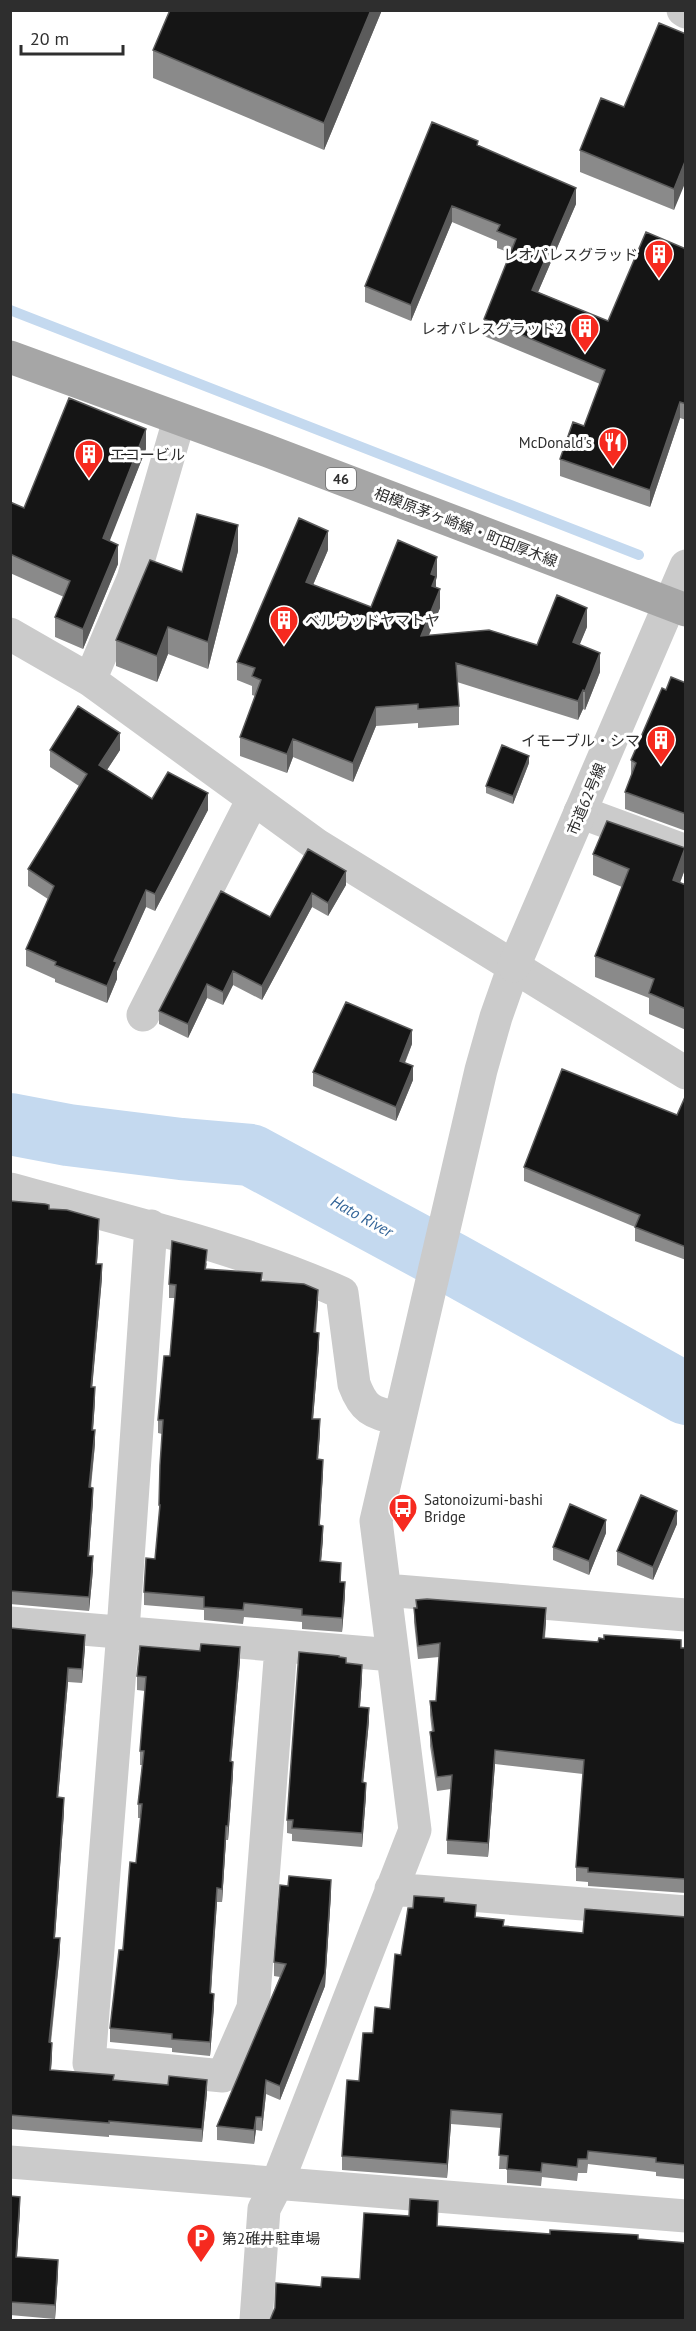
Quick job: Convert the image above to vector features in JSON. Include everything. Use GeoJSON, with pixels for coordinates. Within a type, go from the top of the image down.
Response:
{"type":"FeatureCollection","features":[{"type":"Feature","properties":{"kind":"main road","name":"相模原茅ヶ崎線・町田厚木線"},"geometry":{"type":"LineString","coordinates":[[10,357],[268,451],[677,608]]}},
{"type":"Feature","properties":{"kind":"street"},"geometry":{"type":"LineString","coordinates":[[90,680],[133,579],[179,420]]}},
{"type":"Feature","properties":{"kind":"street","name":"市道62号線"},"geometry":{"type":"LineString","coordinates":[[399,1419],[490,1038],[514,966],[580,812],[677,608],[686,566]]}},
{"type":"Feature","properties":{"kind":"street"},"geometry":{"type":"LineString","coordinates":[[14,644],[90,680],[316,845],[686,1073]]}},
{"type":"Feature","properties":{"kind":"street"},"geometry":{"type":"LineString","coordinates":[[143,1015],[253,799]]}},
{"type":"Feature","properties":{"kind":"street"},"geometry":{"type":"LineString","coordinates":[[580,812],[686,851]]}},
{"type":"Feature","properties":{"kind":"street"},"geometry":{"type":"LineString","coordinates":[[10,1189],[151,1226],[293,1271],[342,1293],[354,1384],[358,1395],[369,1410],[399,1419],[376,1521],[415,1830],[277,2184],[264,2209],[256,2320]]}},
{"type":"Feature","properties":{"kind":"street"},"geometry":{"type":"LineString","coordinates":[[151,1226],[123,1632],[89,2063],[223,2076],[254,2008],[281,1647]]}},
{"type":"Feature","properties":{"kind":"street"},"geometry":{"type":"LineString","coordinates":[[385,1590],[686,1615]]}},
{"type":"Feature","properties":{"kind":"street"},"geometry":{"type":"LineString","coordinates":[[10,1623],[393,1655]]}},
{"type":"Feature","properties":{"kind":"street"},"geometry":{"type":"LineString","coordinates":[[391,1889],[686,1912]]}},
{"type":"Feature","properties":{"kind":"street"},"geometry":{"type":"LineString","coordinates":[[10,2162],[686,2216]]}},
{"type":"Feature","properties":{"kind":"building"},"geometry":{"type":"Polygon","coordinates":[[[170,10],[371,10],[324,123],[153,50],[170,10]]]}},
{"type":"Feature","properties":{"kind":"building"},"geometry":{"type":"Polygon","coordinates":[[[659,23],[686,34],[686,159],[674,189],[580,150],[601,98],[624,107],[659,23]]]}},
{"type":"Feature","properties":{"kind":"building"},"geometry":{"type":"Polygon","coordinates":[[[432,122],[478,141],[477,145],[576,188],[532,290],[608,321],[646,232],[686,249],[686,404],[680,402],[650,490],[560,459],[573,422],[584,426],[605,370],[484,319],[516,239],[497,231],[500,225],[452,206],[411,305],[365,286],[432,122]]]}},
{"type":"Feature","properties":{"kind":"building"},"geometry":{"type":"Polygon","coordinates":[[[69,398],[146,429],[103,538],[118,545],[83,629],[55,617],[70,581],[10,554],[10,502],[24,508],[69,398]]]}},
{"type":"Feature","properties":{"kind":"building"},"geometry":{"type":"Polygon","coordinates":[[[197,514],[238,525],[208,642],[168,627],[157,656],[116,640],[150,560],[182,572],[197,514]]]}},
{"type":"Feature","properties":{"kind":"building"},"geometry":{"type":"Polygon","coordinates":[[[299,518],[328,531],[306,582],[371,607],[398,540],[437,557],[431,574],[436,576],[432,586],[440,589],[421,636],[489,630],[537,645],[557,595],[587,608],[573,642],[600,653],[585,691],[583,690],[578,701],[456,663],[459,706],[418,709],[418,704],[376,707],[353,763],[293,739],[287,754],[240,737],[261,680],[252,676],[255,668],[237,662],[299,518]]]}},
{"type":"Feature","properties":{"kind":"building","name":"イモーブル・シマ"},"geometry":{"type":"Polygon","coordinates":[[[671,677],[686,683],[686,814],[625,792],[636,763],[631,760],[662,688],[666,690],[671,677]]]}},
{"type":"Feature","properties":{"kind":"building"},"geometry":{"type":"Polygon","coordinates":[[[78,706],[120,733],[99,765],[152,799],[168,772],[208,793],[155,894],[146,890],[114,961],[117,962],[107,986],[55,965],[56,962],[26,949],[54,886],[28,869],[87,774],[50,750],[78,706]]]}},
{"type":"Feature","properties":{"kind":"building"},"geometry":{"type":"Polygon","coordinates":[[[502,745],[529,756],[513,796],[486,786],[502,745]]]}},
{"type":"Feature","properties":{"kind":"building"},"geometry":{"type":"Polygon","coordinates":[[[607,821],[685,848],[673,880],[686,885],[686,1009],[649,993],[654,979],[595,956],[629,869],[593,854],[607,821]]]}},
{"type":"Feature","properties":{"kind":"building"},"geometry":{"type":"Polygon","coordinates":[[[308,849],[346,871],[328,903],[312,893],[262,986],[233,971],[223,992],[207,984],[188,1024],[159,1011],[221,891],[270,917],[308,849]]]}},
{"type":"Feature","properties":{"kind":"building"},"geometry":{"type":"Polygon","coordinates":[[[346,1002],[412,1030],[400,1061],[413,1066],[396,1107],[313,1072],[346,1002]]]}},
{"type":"Feature","properties":{"kind":"building"},"geometry":{"type":"Polygon","coordinates":[[[562,1069],[677,1115],[686,1098],[686,1247],[635,1227],[640,1215],[524,1167],[562,1069]]]}},
{"type":"Feature","properties":{"kind":"building"},"geometry":{"type":"Polygon","coordinates":[[[10,1201],[45,1204],[49,1205],[49,1209],[67,1210],[99,1219],[96,1264],[102,1264],[91,1387],[95,1387],[92,1430],[95,1430],[89,1487],[93,1488],[88,1556],[93,1556],[89,1597],[10,1591],[10,1201]]]}},
{"type":"Feature","properties":{"kind":"building"},"geometry":{"type":"Polygon","coordinates":[[[172,1241],[207,1250],[205,1269],[262,1273],[261,1281],[304,1284],[318,1290],[314,1332],[319,1333],[312,1419],[320,1419],[317,1459],[323,1460],[319,1525],[323,1526],[320,1561],[341,1563],[340,1582],[345,1582],[342,1618],[302,1615],[302,1609],[244,1603],[243,1610],[204,1607],[204,1597],[144,1592],[146,1558],[155,1559],[160,1505],[163,1420],[158,1420],[164,1356],[170,1356],[176,1285],[169,1284],[172,1241]]]}},
{"type":"Feature","properties":{"kind":"building"},"geometry":{"type":"Polygon","coordinates":[[[641,1495],[677,1511],[653,1567],[617,1551],[641,1495]]]}},
{"type":"Feature","properties":{"kind":"building"},"geometry":{"type":"Polygon","coordinates":[[[570,1504],[606,1520],[589,1561],[553,1547],[570,1504]]]}},
{"type":"Feature","properties":{"kind":"building"},"geometry":{"type":"Polygon","coordinates":[[[416,1600],[546,1608],[543,1638],[598,1642],[599,1638],[604,1639],[604,1635],[681,1640],[681,1648],[686,1648],[686,1879],[588,1872],[588,1868],[576,1867],[584,1760],[495,1750],[488,1843],[447,1840],[452,1775],[437,1777],[430,1732],[434,1731],[430,1701],[436,1701],[440,1643],[418,1646],[414,1608],[417,1608],[416,1600]]]}},
{"type":"Feature","properties":{"kind":"building"},"geometry":{"type":"Polygon","coordinates":[[[10,1628],[85,1635],[82,1669],[68,1668],[57,1797],[64,1798],[54,1938],[60,1938],[49,2042],[52,2043],[50,2070],[114,2075],[113,2080],[168,2085],[169,2076],[207,2080],[202,2129],[10,2115],[10,1628]]]}},
{"type":"Feature","properties":{"kind":"building"},"geometry":{"type":"Polygon","coordinates":[[[201,1644],[240,1647],[222,1889],[217,1888],[210,1993],[214,1994],[210,2042],[172,2039],[172,2034],[110,2028],[119,1950],[123,1950],[130,1862],[136,1863],[142,1804],[138,1804],[144,1751],[140,1751],[146,1677],[137,1676],[140,1646],[200,1651],[201,1644]]]}},
{"type":"Feature","properties":{"kind":"building"},"geometry":{"type":"Polygon","coordinates":[[[299,1652],[339,1656],[346,1658],[346,1663],[362,1665],[359,1707],[369,1708],[362,1782],[366,1783],[362,1833],[292,1828],[293,1820],[287,1820],[299,1652]]]}},
{"type":"Feature","properties":{"kind":"building"},"geometry":{"type":"Polygon","coordinates":[[[289,1876],[331,1880],[325,1973],[280,2086],[266,2080],[262,2117],[256,2117],[254,2130],[217,2126],[286,1964],[274,1962],[280,1885],[288,1886],[289,1876]]]}},
{"type":"Feature","properties":{"kind":"building"},"geometry":{"type":"Polygon","coordinates":[[[414,1896],[444,1898],[444,1902],[476,1905],[475,1917],[504,1920],[503,1926],[583,1933],[585,1909],[686,1917],[686,2165],[656,2162],[656,2158],[588,2151],[587,2159],[578,2159],[577,2167],[542,2163],[541,2172],[507,2169],[508,2156],[499,2155],[502,2114],[451,2110],[447,2164],[342,2156],[347,2080],[359,2081],[363,2033],[373,2033],[375,2007],[390,2009],[395,1954],[401,1955],[408,1908],[413,1908],[414,1896]]]}},
{"type":"Feature","properties":{"kind":"building"},"geometry":{"type":"Polygon","coordinates":[[[10,2196],[20,2197],[16,2257],[58,2260],[55,2305],[10,2302],[10,2196]]]}},
{"type":"Feature","properties":{"kind":"building"},"geometry":{"type":"Polygon","coordinates":[[[410,2199],[438,2201],[437,2226],[550,2234],[550,2230],[638,2235],[638,2239],[686,2243],[686,2320],[270,2320],[275,2308],[276,2283],[321,2287],[322,2277],[360,2279],[364,2213],[409,2216],[410,2199]]]}},
{"type":"Feature","properties":{"kind":"waterway"},"geometry":{"type":"LineString","coordinates":[[10,310],[639,555]]}},
{"type":"Feature","properties":{"kind":"waterway","name":"Hato River"},"geometry":{"type":"LineString","coordinates":[[10,1124],[68,1135],[251,1155],[686,1394]]}},
{"type":"Feature","properties":{"kind":"place","name":"レオパレスグラッド"},"geometry":{"type":"Point","coordinates":[659,280]}},
{"type":"Feature","properties":{"kind":"place","name":"レオパレスグラッド2"},"geometry":{"type":"Point","coordinates":[585,354]}},
{"type":"Feature","properties":{"kind":"place","name":"McDonald's"},"geometry":{"type":"Point","coordinates":[613,468]}},
{"type":"Feature","properties":{"kind":"place","name":"エコービル"},"geometry":{"type":"Point","coordinates":[89,480]}},
{"type":"Feature","properties":{"kind":"place","name":"ベルウッドヤマトヤ"},"geometry":{"type":"Point","coordinates":[284,646]}},
{"type":"Feature","properties":{"kind":"place","name":"イモーブル・シマ"},"geometry":{"type":"Point","coordinates":[661,766]}},
{"type":"Feature","properties":{"kind":"place","name":"Satonoizumi-bashi Bridge"},"geometry":{"type":"Point","coordinates":[403,1534]}},
{"type":"Feature","properties":{"kind":"place","name":"第2碓井駐車場"},"geometry":{"type":"Point","coordinates":[201,2264]}}]}
